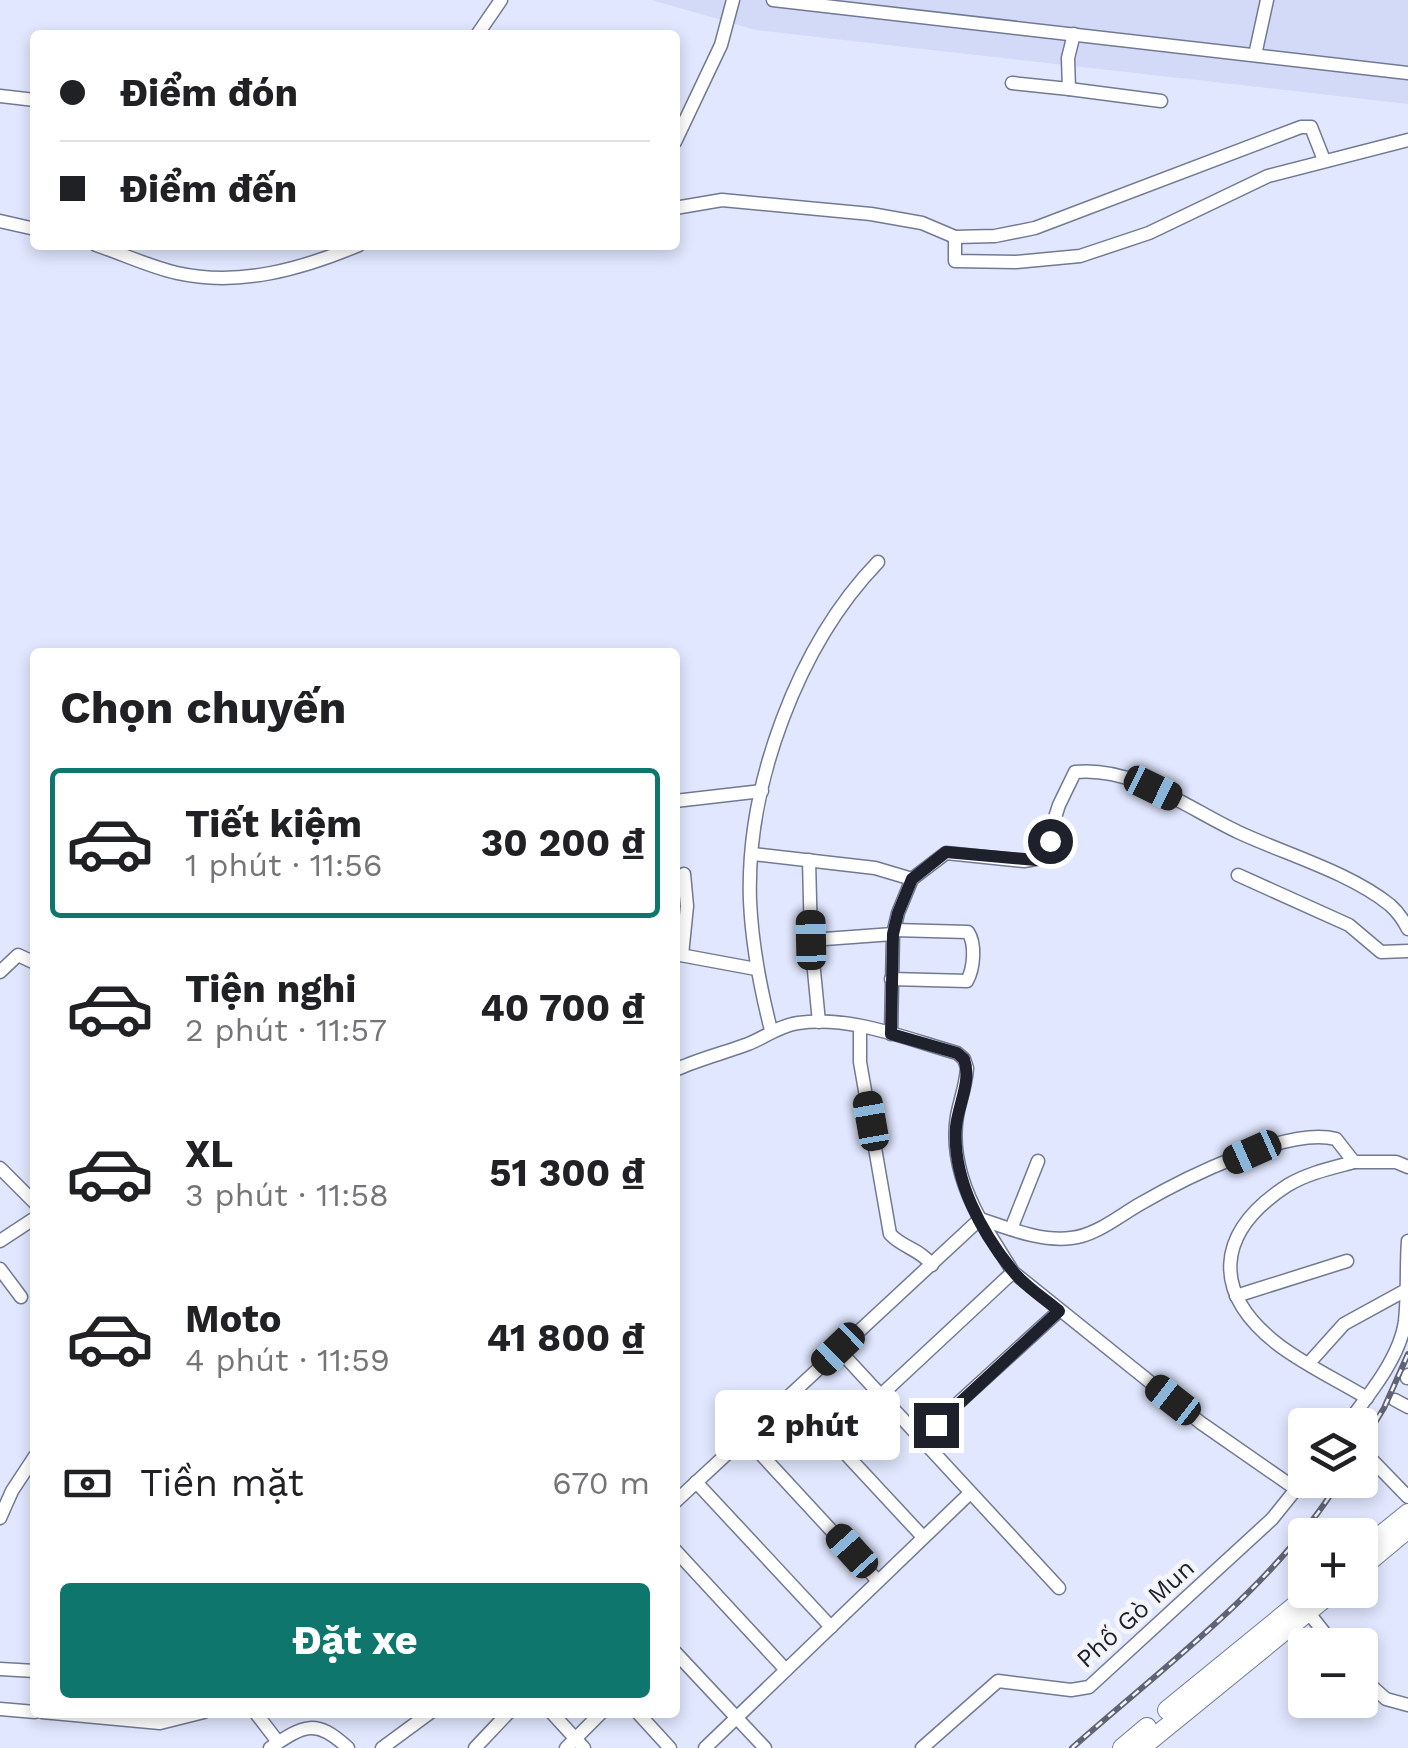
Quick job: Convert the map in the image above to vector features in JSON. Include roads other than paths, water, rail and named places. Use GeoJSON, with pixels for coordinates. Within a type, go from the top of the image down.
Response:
{"type":"FeatureCollection","features":[{"type":"Feature","properties":{"kind":"highway"},"geometry":{"type":"LineString","coordinates":[[1378,1537],[1408,1513]]}},
{"type":"Feature","properties":{"kind":"highway"},"geometry":{"type":"LineString","coordinates":[[1378,1554],[1408,1530]]}},
{"type":"Feature","properties":{"kind":"highway"},"geometry":{"type":"LineString","coordinates":[[1122,1748],[1292,1608]]}},
{"type":"Feature","properties":{"kind":"highway"},"geometry":{"type":"LineString","coordinates":[[1141,1748],[1313,1608]]}},
{"type":"Feature","properties":{"kind":"street"},"geometry":{"type":"LineString","coordinates":[[480,30],[501,0]]}},
{"type":"Feature","properties":{"kind":"street"},"geometry":{"type":"LineString","coordinates":[[680,131],[720,45],[733,0]]}},
{"type":"Feature","properties":{"kind":"street"},"geometry":{"type":"LineString","coordinates":[[773,0],[918,7],[1074,34],[1408,73]]}},
{"type":"Feature","properties":{"kind":"street"},"geometry":{"type":"LineString","coordinates":[[1255,55],[1267,0]]}},
{"type":"Feature","properties":{"kind":"street"},"geometry":{"type":"LineString","coordinates":[[1069,89],[1068,58],[1074,34]]}},
{"type":"Feature","properties":{"kind":"street"},"geometry":{"type":"LineString","coordinates":[[1012,83],[1161,100]]}},
{"type":"Feature","properties":{"kind":"street"},"geometry":{"type":"LineString","coordinates":[[0,96],[30,99]]}},
{"type":"Feature","properties":{"kind":"street"},"geometry":{"type":"LineString","coordinates":[[680,207],[722,200],[871,214],[922,223],[955,237],[995,236],[1034,228],[1301,127],[1311,127],[1324,160]]}},
{"type":"Feature","properties":{"kind":"street"},"geometry":{"type":"LineString","coordinates":[[955,237],[956,260],[1030,262],[1080,256],[1150,233],[1247,184],[1408,140]]}},
{"type":"Feature","properties":{"kind":"street"},"geometry":{"type":"LineString","coordinates":[[0,221],[30,228]]}},
{"type":"Feature","properties":{"kind":"street"},"geometry":{"type":"LineString","coordinates":[[132,251],[176,273],[202,277],[316,264],[348,250]]}},
{"type":"Feature","properties":{"kind":"street"},"geometry":{"type":"LineString","coordinates":[[770,1030],[756,970],[750,901],[762,791],[790,696],[836,609],[878,562]]}},
{"type":"Feature","properties":{"kind":"street"},"geometry":{"type":"LineString","coordinates":[[891,1034],[894,932],[912,879],[946,852],[1024,861],[1042,858],[1067,784],[1075,772],[1088,771],[1153,788],[1235,831],[1355,884],[1388,904],[1408,929]]}},
{"type":"Feature","properties":{"kind":"street"},"geometry":{"type":"LineString","coordinates":[[680,799],[762,791]]}},
{"type":"Feature","properties":{"kind":"street"},"geometry":{"type":"LineString","coordinates":[[753,854],[875,868],[912,879]]}},
{"type":"Feature","properties":{"kind":"street"},"geometry":{"type":"LineString","coordinates":[[809,860],[819,1022]]}},
{"type":"Feature","properties":{"kind":"street"},"geometry":{"type":"LineString","coordinates":[[680,945],[688,906],[684,874]]}},
{"type":"Feature","properties":{"kind":"street"},"geometry":{"type":"LineString","coordinates":[[1238,875],[1349,926],[1381,952],[1408,951]]}},
{"type":"Feature","properties":{"kind":"street"},"geometry":{"type":"LineString","coordinates":[[811,940],[894,932],[968,932],[972,937],[972,965],[967,981],[891,980]]}},
{"type":"Feature","properties":{"kind":"street"},"geometry":{"type":"LineString","coordinates":[[680,955],[756,970]]}},
{"type":"Feature","properties":{"kind":"street"},"geometry":{"type":"LineString","coordinates":[[0,972],[18,956],[30,961]]}},
{"type":"Feature","properties":{"kind":"street"},"geometry":{"type":"LineString","coordinates":[[680,1068],[752,1042],[770,1030],[819,1022],[860,1027],[957,1053],[964,1059],[966,1078],[957,1116],[956,1151],[970,1201],[1013,1272],[1201,1422],[1288,1476]]}},
{"type":"Feature","properties":{"kind":"street"},"geometry":{"type":"LineString","coordinates":[[860,1027],[860,1062],[890,1234],[898,1243],[917,1249],[932,1265]]}},
{"type":"Feature","properties":{"kind":"street"},"geometry":{"type":"LineString","coordinates":[[980,1219],[1056,1238],[1073,1238],[1252,1152],[1307,1136],[1336,1139],[1354,1162]]}},
{"type":"Feature","properties":{"kind":"street"},"geometry":{"type":"LineString","coordinates":[[1012,1229],[1038,1161]]}},
{"type":"Feature","properties":{"kind":"street"},"geometry":{"type":"LineString","coordinates":[[1367,1398],[1269,1336],[1236,1296],[1228,1268],[1233,1241],[1252,1214],[1289,1185],[1354,1162],[1396,1162],[1408,1167]]}},
{"type":"Feature","properties":{"kind":"street"},"geometry":{"type":"LineString","coordinates":[[0,1168],[30,1198]]}},
{"type":"Feature","properties":{"kind":"street"},"geometry":{"type":"LineString","coordinates":[[680,1497],[980,1219]]}},
{"type":"Feature","properties":{"kind":"street"},"geometry":{"type":"LineString","coordinates":[[0,1240],[30,1221]]}},
{"type":"Feature","properties":{"kind":"street"},"geometry":{"type":"LineString","coordinates":[[1359,1408],[1396,1348],[1405,1324],[1408,1240]]}},
{"type":"Feature","properties":{"kind":"street"},"geometry":{"type":"LineString","coordinates":[[1236,1296],[1347,1261]]}},
{"type":"Feature","properties":{"kind":"street"},"geometry":{"type":"LineString","coordinates":[[0,1269],[21,1298]]}},
{"type":"Feature","properties":{"kind":"street"},"geometry":{"type":"LineString","coordinates":[[881,1394],[1013,1272]]}},
{"type":"Feature","properties":{"kind":"street"},"geometry":{"type":"LineString","coordinates":[[1309,1364],[1344,1324],[1406,1290]]}},
{"type":"Feature","properties":{"kind":"street"},"geometry":{"type":"LineString","coordinates":[[921,1437],[1059,1311]]}},
{"type":"Feature","properties":{"kind":"street"},"geometry":{"type":"LineString","coordinates":[[838,1349],[1058,1588]]}},
{"type":"Feature","properties":{"kind":"street"},"geometry":{"type":"LineString","coordinates":[[791,1395],[924,1537]]}},
{"type":"Feature","properties":{"kind":"street"},"geometry":{"type":"LineString","coordinates":[[1394,1400],[1408,1407]]}},
{"type":"Feature","properties":{"kind":"street"},"geometry":{"type":"LineString","coordinates":[[746,1438],[878,1581]]}},
{"type":"Feature","properties":{"kind":"street"},"geometry":{"type":"LineString","coordinates":[[0,1518],[30,1464]]}},
{"type":"Feature","properties":{"kind":"street"},"geometry":{"type":"LineString","coordinates":[[1378,1467],[1408,1497]]}},
{"type":"Feature","properties":{"kind":"street"},"geometry":{"type":"LineString","coordinates":[[696,1482],[831,1628]]}},
{"type":"Feature","properties":{"kind":"street"},"geometry":{"type":"LineString","coordinates":[[705,1748],[970,1493]]}},
{"type":"Feature","properties":{"kind":"street","name":"Phố Gò Mun"},"geometry":{"type":"LineString","coordinates":[[922,1748],[998,1681],[1071,1690],[1089,1687],[1289,1498]]}},
{"type":"Feature","properties":{"kind":"street"},"geometry":{"type":"LineString","coordinates":[[680,1555],[786,1670]]}},
{"type":"Feature","properties":{"kind":"street"},"geometry":{"type":"LineString","coordinates":[[1308,1612],[1321,1628]]}},
{"type":"Feature","properties":{"kind":"street"},"geometry":{"type":"LineString","coordinates":[[680,1657],[765,1748]]}},
{"type":"Feature","properties":{"kind":"street"},"geometry":{"type":"LineString","coordinates":[[0,1669],[30,1672]]}},
{"type":"Feature","properties":{"kind":"street"},"geometry":{"type":"LineString","coordinates":[[1378,1691],[1408,1705]]}},
{"type":"Feature","properties":{"kind":"street"},"geometry":{"type":"LineString","coordinates":[[0,1709],[30,1711]]}},
{"type":"Feature","properties":{"kind":"street"},"geometry":{"type":"LineString","coordinates":[[105,1718],[160,1723],[180,1718]]}},
{"type":"Feature","properties":{"kind":"street"},"geometry":{"type":"LineString","coordinates":[[259,1718],[274,1745],[304,1727],[313,1726],[328,1731],[348,1748]]}},
{"type":"Feature","properties":{"kind":"street"},"geometry":{"type":"LineString","coordinates":[[382,1748],[422,1718]]}},
{"type":"Feature","properties":{"kind":"street"},"geometry":{"type":"LineString","coordinates":[[474,1748],[503,1718]]}},
{"type":"Feature","properties":{"kind":"street"},"geometry":{"type":"LineString","coordinates":[[555,1718],[575,1745],[597,1718]]}},
{"type":"Feature","properties":{"kind":"street"},"geometry":{"type":"LineString","coordinates":[[642,1718],[670,1748]]}},
{"type":"Feature","properties":{"kind":"railway"},"geometry":{"type":"LineString","coordinates":[[1378,1418],[1408,1354]]}},
{"type":"Feature","properties":{"kind":"railway"},"geometry":{"type":"LineString","coordinates":[[1072,1748],[1251,1590],[1328,1498]]}}]}
